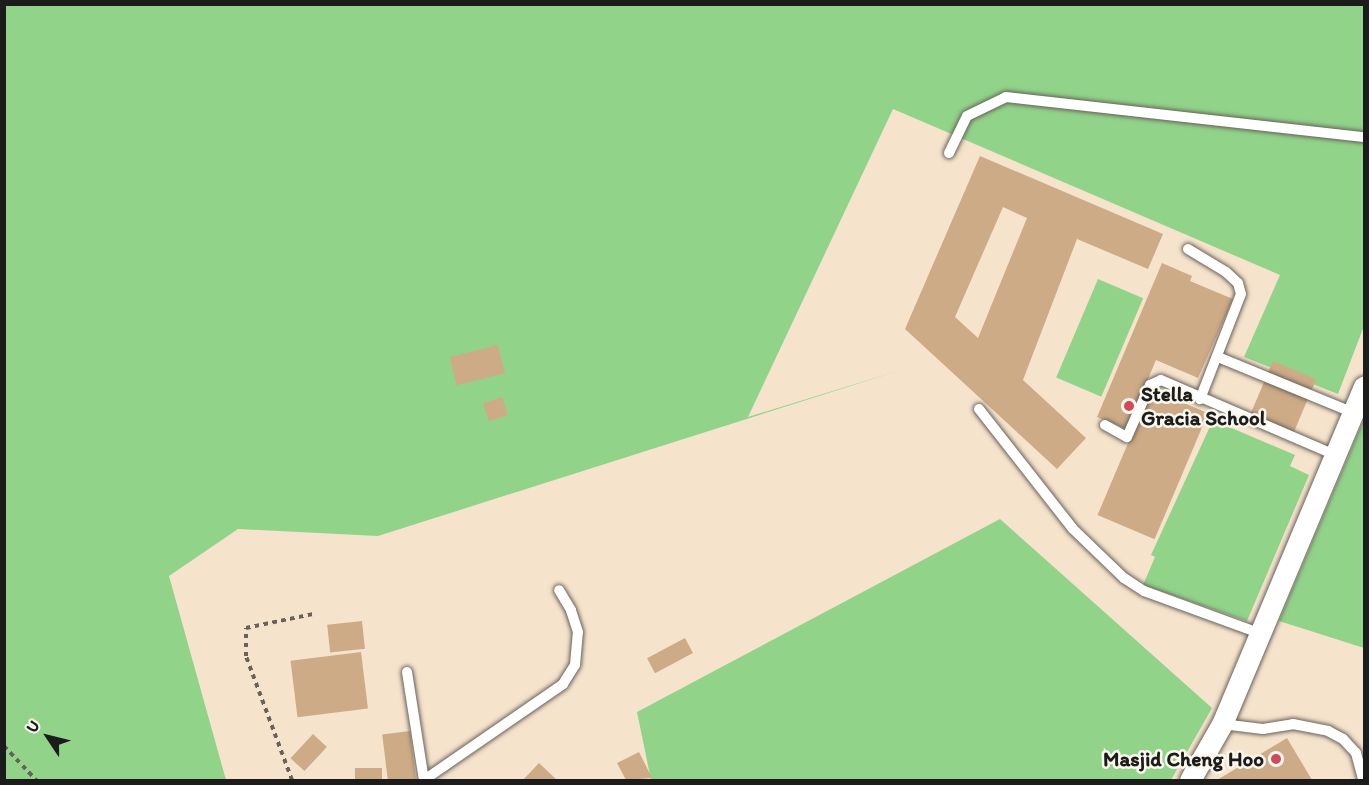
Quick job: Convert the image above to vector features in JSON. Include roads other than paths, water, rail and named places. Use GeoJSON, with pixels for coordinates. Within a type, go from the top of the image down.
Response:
{"type":"FeatureCollection","features":[{"type":"Feature","properties":{"kind":"street"},"geometry":{"type":"LineString","coordinates":[[1190,780],[1222,724],[1365,387]]}},
{"type":"Feature","properties":{"kind":"lane"},"geometry":{"type":"LineString","coordinates":[[949,153],[966,116],[1006,97],[1365,137]]}},
{"type":"Feature","properties":{"kind":"lane"},"geometry":{"type":"LineString","coordinates":[[1188,249],[1238,283],[1241,294],[1200,399]]}},
{"type":"Feature","properties":{"kind":"lane"},"geometry":{"type":"LineString","coordinates":[[1218,357],[1354,413]]}},
{"type":"Feature","properties":{"kind":"lane"},"geometry":{"type":"LineString","coordinates":[[1105,425],[1127,437],[1155,381],[1335,455]]}},
{"type":"Feature","properties":{"kind":"lane"},"geometry":{"type":"LineString","coordinates":[[979,409],[1073,529],[1124,578],[1144,591],[1259,633]]}},
{"type":"Feature","properties":{"kind":"lane"},"geometry":{"type":"LineString","coordinates":[[407,672],[424,780],[563,684],[575,665],[578,632],[572,610],[559,590]]}},
{"type":"Feature","properties":{"kind":"lane"},"geometry":{"type":"LineString","coordinates":[[1222,724],[1263,729],[1293,724],[1328,731],[1343,739],[1356,753],[1363,780]]}},
{"type":"Feature","properties":{"kind":"place","name":"Stella Gracia School"},"geometry":{"type":"Point","coordinates":[1129,406]}},
{"type":"Feature","properties":{"kind":"place","name":"Masjid Cheng Hoo"},"geometry":{"type":"Point","coordinates":[1276,759]}}]}
